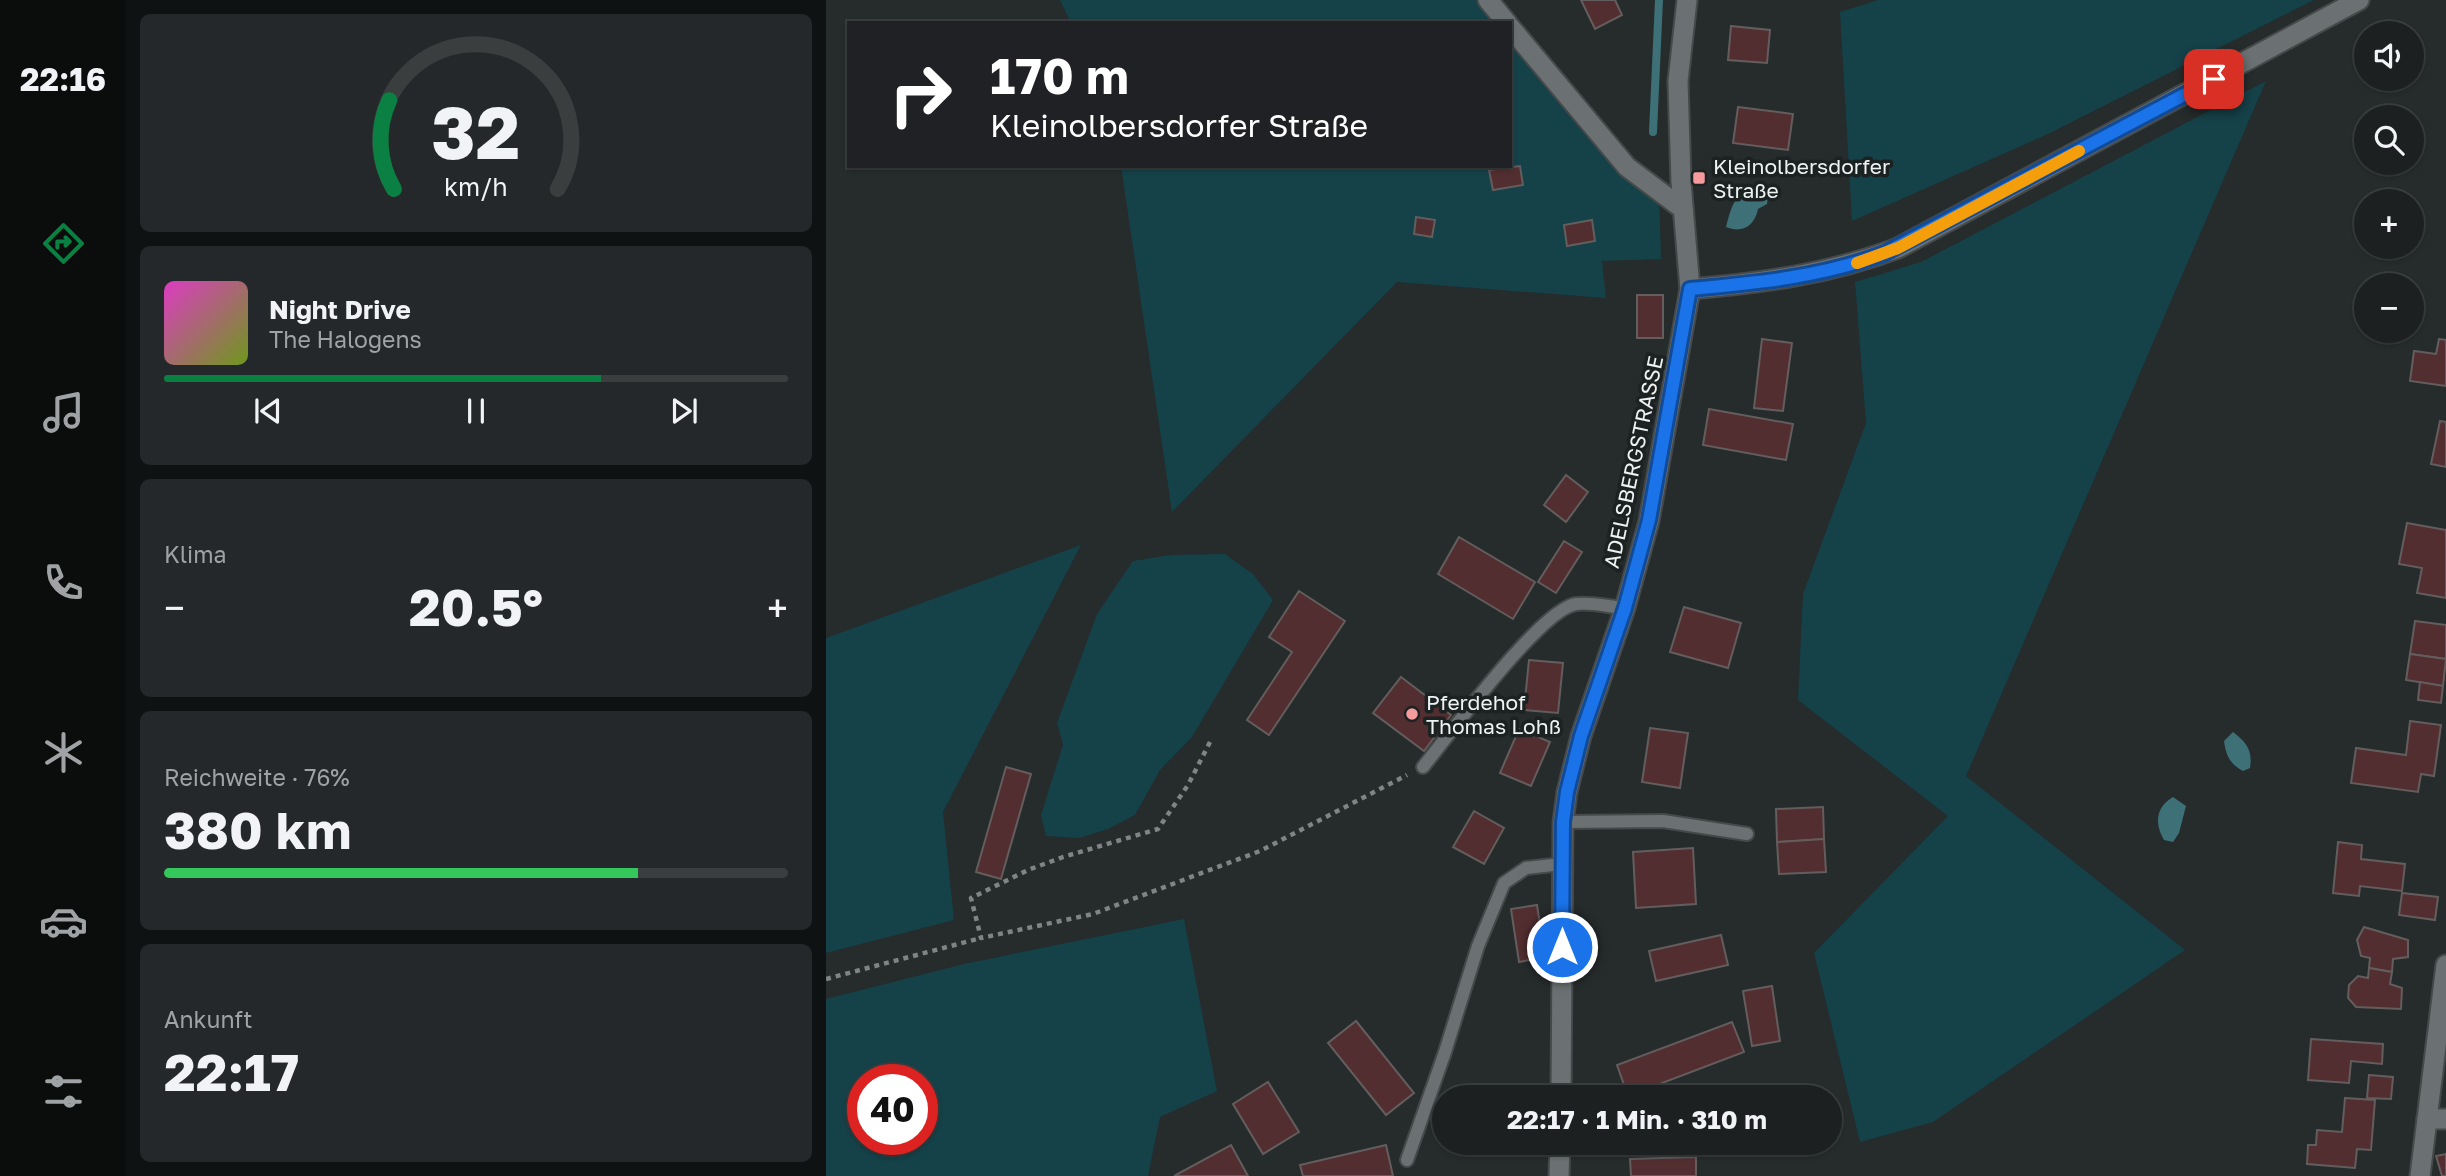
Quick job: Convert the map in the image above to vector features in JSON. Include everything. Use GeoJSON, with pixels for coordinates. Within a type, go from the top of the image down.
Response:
{"type":"FeatureCollection","features":[{"type":"Feature","properties":{"kind":"street"},"geometry":{"type":"LineString","coordinates":[[1488,0],[1505,21]]}},
{"type":"Feature","properties":{"kind":"street","name":"ADELSBERGSTRASSE"},"geometry":{"type":"LineString","coordinates":[[1561,1085],[1562,864],[1567,792],[1581,736],[1625,608],[1649,520],[1690,289],[1683,209],[1678,81],[1687,0]]}},
{"type":"Feature","properties":{"kind":"street"},"geometry":{"type":"LineString","coordinates":[[1690,289],[1816,274],[1898,248],[2359,0]]}},
{"type":"Feature","properties":{"kind":"street"},"geometry":{"type":"LineString","coordinates":[[1512,29],[1627,167],[1683,209]]}},
{"type":"Feature","properties":{"kind":"street"},"geometry":{"type":"LineString","coordinates":[[2420,1176],[2436,1119],[2446,965]]}},
{"type":"Feature","properties":{"kind":"street"},"geometry":{"type":"LineString","coordinates":[[1559,1176],[1560,1155]]}},
{"type":"Feature","properties":{"kind":"lane"},"geometry":{"type":"LineString","coordinates":[[1423,766],[1520,648],[1560,611],[1576,604],[1625,608]]}},
{"type":"Feature","properties":{"kind":"lane"},"geometry":{"type":"LineString","coordinates":[[1563,822],[1663,821],[1748,834]]}},
{"type":"Feature","properties":{"kind":"lane"},"geometry":{"type":"LineString","coordinates":[[1407,1160],[1446,1052],[1478,946],[1504,883],[1526,868],[1562,864]]}},
{"type":"Feature","properties":{"kind":"path"},"geometry":{"type":"LineString","coordinates":[[981,938],[971,898],[1028,870],[1063,857],[1158,829],[1188,785],[1210,742]]}},
{"type":"Feature","properties":{"kind":"path"},"geometry":{"type":"LineString","coordinates":[[826,979],[981,938],[1093,914],[1260,851],[1423,766]]}},
{"type":"Feature","properties":{"kind":"shaded area"},"geometry":{"type":"Polygon","coordinates":[[[1060,0],[1477,0],[1497,21],[1070,21],[1060,0]]]}},
{"type":"Feature","properties":{"kind":"shaded area"},"geometry":{"type":"Polygon","coordinates":[[[1878,0],[2314,0],[2048,134],[1852,221],[1840,12],[1878,0]]]}},
{"type":"Feature","properties":{"kind":"shaded area"},"geometry":{"type":"Polygon","coordinates":[[[1512,36],[1659,186],[1661,259],[1602,261],[1606,298],[1397,282],[1172,512],[1121,168],[1512,168],[1512,36]]]}},
{"type":"Feature","properties":{"kind":"shaded area"},"geometry":{"type":"Polygon","coordinates":[[[2266,81],[1966,776],[2185,950],[1933,1122],[1860,1142],[1814,953],[1948,816],[1798,700],[1803,594],[1866,423],[1855,282],[1921,262],[2266,81]]]}},
{"type":"Feature","properties":{"kind":"shaded area"},"geometry":{"type":"Polygon","coordinates":[[[1752,189],[1768,195],[1767,204],[1758,209],[1754,220],[1747,227],[1726,227],[1737,199],[1752,189]]]}},
{"type":"Feature","properties":{"kind":"shaded area"},"geometry":{"type":"Polygon","coordinates":[[[1081,545],[943,812],[954,920],[826,953],[826,638],[1081,545]]]}},
{"type":"Feature","properties":{"kind":"shaded area"},"geometry":{"type":"Polygon","coordinates":[[[1225,554],[1253,574],[1273,600],[1192,737],[1160,770],[1135,815],[1108,829],[1079,838],[1046,836],[1041,815],[1063,745],[1057,723],[1097,614],[1133,561],[1170,555],[1225,554]]]}},
{"type":"Feature","properties":{"kind":"shaded area"},"geometry":{"type":"Polygon","coordinates":[[[2233,732],[2249,751],[2250,768],[2243,771],[2229,759],[2226,751],[2224,741],[2233,732]]]}},
{"type":"Feature","properties":{"kind":"shaded area"},"geometry":{"type":"Polygon","coordinates":[[[2173,797],[2186,806],[2179,833],[2173,842],[2164,840],[2158,816],[2163,806],[2173,797]]]}},
{"type":"Feature","properties":{"kind":"shaded area"},"geometry":{"type":"Polygon","coordinates":[[[1184,919],[1217,1091],[1160,1117],[1148,1176],[826,1176],[826,999],[964,964],[1184,919]]]}},
{"type":"Feature","properties":{"kind":"building"},"geometry":{"type":"Polygon","coordinates":[[[1581,0],[1615,0],[1622,15],[1595,29],[1581,0]]]}},
{"type":"Feature","properties":{"kind":"building"},"geometry":{"type":"Polygon","coordinates":[[[1731,26],[1770,30],[1767,63],[1728,60],[1731,26]]]}},
{"type":"Feature","properties":{"kind":"building"},"geometry":{"type":"Polygon","coordinates":[[[1738,107],[1793,114],[1788,150],[1733,143],[1738,107]]]}},
{"type":"Feature","properties":{"kind":"building"},"geometry":{"type":"Polygon","coordinates":[[[1520,166],[1523,185],[1493,190],[1489,170],[1520,166]]]}},
{"type":"Feature","properties":{"kind":"building"},"geometry":{"type":"Polygon","coordinates":[[[1416,217],[1435,220],[1432,237],[1414,234],[1416,217]]]}},
{"type":"Feature","properties":{"kind":"building"},"geometry":{"type":"Polygon","coordinates":[[[1592,220],[1595,241],[1567,246],[1564,225],[1592,220]]]}},
{"type":"Feature","properties":{"kind":"building"},"geometry":{"type":"Polygon","coordinates":[[[1637,295],[1663,295],[1663,338],[1637,338],[1637,295]]]}},
{"type":"Feature","properties":{"kind":"building"},"geometry":{"type":"Polygon","coordinates":[[[1762,339],[1792,343],[1783,411],[1754,408],[1762,339]]]}},
{"type":"Feature","properties":{"kind":"building"},"geometry":{"type":"Polygon","coordinates":[[[2439,339],[2446,340],[2446,386],[2410,381],[2414,351],[2436,354],[2439,339]]]}},
{"type":"Feature","properties":{"kind":"building"},"geometry":{"type":"Polygon","coordinates":[[[1709,409],[1793,424],[1786,460],[1703,445],[1709,409]]]}},
{"type":"Feature","properties":{"kind":"building"},"geometry":{"type":"Polygon","coordinates":[[[2440,421],[2446,422],[2446,467],[2431,464],[2440,421]]]}},
{"type":"Feature","properties":{"kind":"building"},"geometry":{"type":"Polygon","coordinates":[[[1566,475],[1588,492],[1566,522],[1544,505],[1566,475]]]}},
{"type":"Feature","properties":{"kind":"building"},"geometry":{"type":"Polygon","coordinates":[[[2407,523],[2446,530],[2446,598],[2417,593],[2422,568],[2399,564],[2407,523]]]}},
{"type":"Feature","properties":{"kind":"building"},"geometry":{"type":"Polygon","coordinates":[[[1459,537],[1535,582],[1513,619],[1438,574],[1459,537]]]}},
{"type":"Feature","properties":{"kind":"building"},"geometry":{"type":"Polygon","coordinates":[[[1564,541],[1582,552],[1556,593],[1538,582],[1564,541]]]}},
{"type":"Feature","properties":{"kind":"building"},"geometry":{"type":"Polygon","coordinates":[[[1299,591],[1345,621],[1269,735],[1247,720],[1292,652],[1269,637],[1299,591]]]}},
{"type":"Feature","properties":{"kind":"building"},"geometry":{"type":"Polygon","coordinates":[[[1684,607],[1741,623],[1728,668],[1670,652],[1684,607]]]}},
{"type":"Feature","properties":{"kind":"building"},"geometry":{"type":"Polygon","coordinates":[[[2415,621],[2446,625],[2446,659],[2410,654],[2415,621]]]}},
{"type":"Feature","properties":{"kind":"building"},"geometry":{"type":"Polygon","coordinates":[[[2410,654],[2446,659],[2443,686],[2406,680],[2410,654]]]}},
{"type":"Feature","properties":{"kind":"building"},"geometry":{"type":"Polygon","coordinates":[[[1529,660],[1563,663],[1558,713],[1524,710],[1529,660]]]}},
{"type":"Feature","properties":{"kind":"building","name":"Pferdehof Thomas Lohß"},"geometry":{"type":"Polygon","coordinates":[[[1401,677],[1451,715],[1424,751],[1373,713],[1401,677]]]}},
{"type":"Feature","properties":{"kind":"building"},"geometry":{"type":"Polygon","coordinates":[[[2420,682],[2443,686],[2441,703],[2418,700],[2420,682]]]}},
{"type":"Feature","properties":{"kind":"building"},"geometry":{"type":"Polygon","coordinates":[[[2410,721],[2441,725],[2434,776],[2421,774],[2418,792],[2351,783],[2356,748],[2406,755],[2410,721]]]}},
{"type":"Feature","properties":{"kind":"building"},"geometry":{"type":"Polygon","coordinates":[[[1650,728],[1688,733],[1680,788],[1642,782],[1650,728]]]}},
{"type":"Feature","properties":{"kind":"building"},"geometry":{"type":"Polygon","coordinates":[[[1519,729],[1550,742],[1531,786],[1500,773],[1519,729]]]}},
{"type":"Feature","properties":{"kind":"building"},"geometry":{"type":"Polygon","coordinates":[[[1006,767],[1031,774],[1001,879],[976,872],[1006,767]]]}},
{"type":"Feature","properties":{"kind":"building"},"geometry":{"type":"Polygon","coordinates":[[[1823,807],[1824,839],[1777,842],[1776,809],[1823,807]]]}},
{"type":"Feature","properties":{"kind":"building"},"geometry":{"type":"Polygon","coordinates":[[[1474,811],[1504,828],[1484,864],[1453,847],[1474,811]]]}},
{"type":"Feature","properties":{"kind":"building"},"geometry":{"type":"Polygon","coordinates":[[[1824,839],[1826,872],[1779,874],[1777,842],[1824,839]]]}},
{"type":"Feature","properties":{"kind":"building"},"geometry":{"type":"Polygon","coordinates":[[[2338,842],[2362,845],[2361,859],[2405,864],[2402,891],[2360,886],[2359,896],[2333,893],[2338,842]]]}},
{"type":"Feature","properties":{"kind":"building"},"geometry":{"type":"Polygon","coordinates":[[[1693,848],[1696,904],[1636,908],[1633,852],[1693,848]]]}},
{"type":"Feature","properties":{"kind":"building"},"geometry":{"type":"Polygon","coordinates":[[[2402,893],[2438,897],[2435,920],[2399,915],[2402,893]]]}},
{"type":"Feature","properties":{"kind":"building"},"geometry":{"type":"Polygon","coordinates":[[[1537,905],[1545,957],[1519,962],[1511,909],[1537,905]]]}},
{"type":"Feature","properties":{"kind":"building"},"geometry":{"type":"Polygon","coordinates":[[[2364,927],[2408,940],[2408,957],[2393,959],[2392,972],[2369,968],[2370,958],[2361,956],[2357,940],[2364,927]]]}},
{"type":"Feature","properties":{"kind":"building"},"geometry":{"type":"Polygon","coordinates":[[[1721,935],[1728,965],[1656,981],[1649,951],[1721,935]]]}},
{"type":"Feature","properties":{"kind":"building"},"geometry":{"type":"Polygon","coordinates":[[[2369,968],[2392,972],[2390,984],[2402,988],[2401,1009],[2356,1007],[2348,998],[2349,985],[2358,976],[2368,978],[2369,968]]]}},
{"type":"Feature","properties":{"kind":"building"},"geometry":{"type":"Polygon","coordinates":[[[1772,986],[1780,1041],[1752,1046],[1743,991],[1772,986]]]}},
{"type":"Feature","properties":{"kind":"building"},"geometry":{"type":"Polygon","coordinates":[[[1356,1021],[1414,1093],[1386,1115],[1328,1043],[1356,1021]]]}},
{"type":"Feature","properties":{"kind":"building"},"geometry":{"type":"Polygon","coordinates":[[[1732,1022],[1744,1052],[1657,1085],[1624,1085],[1617,1065],[1732,1022]]]}},
{"type":"Feature","properties":{"kind":"building"},"geometry":{"type":"Polygon","coordinates":[[[2311,1039],[2383,1044],[2382,1064],[2351,1061],[2349,1083],[2308,1080],[2311,1039]]]}},
{"type":"Feature","properties":{"kind":"building"},"geometry":{"type":"Polygon","coordinates":[[[2369,1075],[2393,1077],[2391,1099],[2367,1098],[2369,1075]]]}},
{"type":"Feature","properties":{"kind":"building"},"geometry":{"type":"Polygon","coordinates":[[[1268,1082],[1299,1132],[1263,1154],[1233,1104],[1268,1082]]]}},
{"type":"Feature","properties":{"kind":"building"},"geometry":{"type":"Polygon","coordinates":[[[2345,1098],[2375,1100],[2371,1150],[2357,1149],[2355,1168],[2307,1164],[2308,1145],[2316,1145],[2317,1130],[2342,1132],[2345,1098]]]}},
{"type":"Feature","properties":{"kind":"building"},"geometry":{"type":"Polygon","coordinates":[[[1231,1145],[1248,1176],[1174,1176],[1231,1145]]]}},
{"type":"Feature","properties":{"kind":"building"},"geometry":{"type":"Polygon","coordinates":[[[1386,1145],[1393,1176],[1303,1176],[1300,1165],[1386,1145]]]}},
{"type":"Feature","properties":{"kind":"building"},"geometry":{"type":"Polygon","coordinates":[[[2446,1154],[2446,1176],[2442,1176],[2436,1156],[2446,1154]]]}},
{"type":"Feature","properties":{"kind":"building"},"geometry":{"type":"Polygon","coordinates":[[[1696,1157],[1696,1176],[1631,1176],[1630,1159],[1696,1157]]]}},
{"type":"Feature","properties":{"kind":"waterway"},"geometry":{"type":"LineString","coordinates":[[1653,132],[1659,0]]}},
{"type":"Feature","properties":{"kind":"slow traffic"},"geometry":{"type":"LineString","coordinates":[[1857,263],[1898,248],[2079,151]]}},
{"type":"Feature","properties":{"kind":"place","name":"Kleinolbersdorfer Straße"},"geometry":{"type":"Point","coordinates":[1699,178]}},
{"type":"Feature","properties":{"kind":"place","name":"Pferdehof Thomas Lohß"},"geometry":{"type":"Point","coordinates":[1412,714]}},
{"type":"Feature","properties":{"kind":"route"},"geometry":{"type":"LineString","coordinates":[[1562,947],[1563,822],[1567,792],[1581,736],[1625,608],[1649,520],[1690,289],[1816,274],[1898,248],[2214,79]]}}]}
